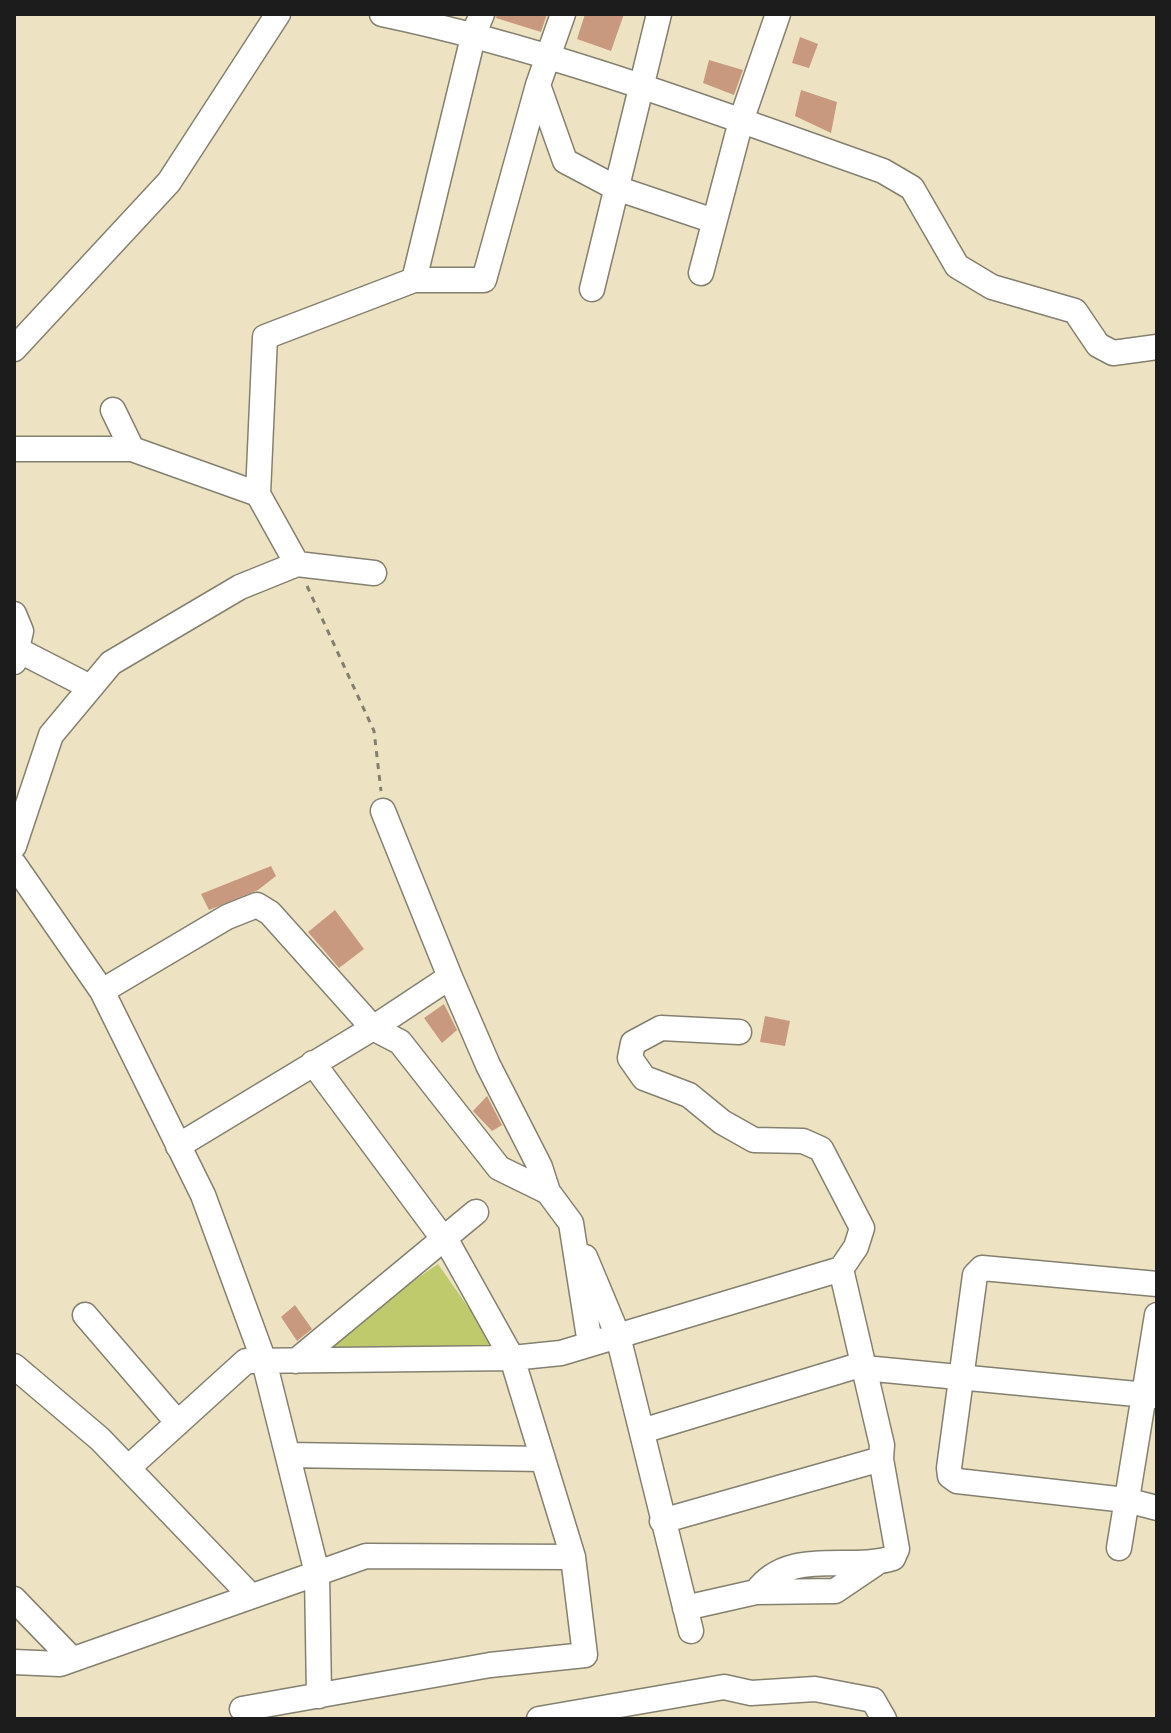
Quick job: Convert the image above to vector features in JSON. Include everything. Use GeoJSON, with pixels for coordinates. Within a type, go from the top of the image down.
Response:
{"type":"FeatureCollection","features":[{"type":"Feature","properties":{"kind":"street"},"geometry":{"type":"LineString","coordinates":[[14,349],[169,182],[278,14]]}},
{"type":"Feature","properties":{"kind":"street"},"geometry":{"type":"LineString","coordinates":[[382,14],[478,24],[548,57],[883,171],[912,188],[957,266],[992,287],[1075,311],[1098,345],[1113,353],[1157,347]]}},
{"type":"Feature","properties":{"kind":"street"},"geometry":{"type":"LineString","coordinates":[[297,564],[258,494],[265,337],[414,280],[484,280],[538,85],[563,14]]}},
{"type":"Feature","properties":{"kind":"street"},"geometry":{"type":"LineString","coordinates":[[592,289],[659,14]]}},
{"type":"Feature","properties":{"kind":"street"},"geometry":{"type":"LineString","coordinates":[[701,273],[741,121],[778,14]]}},
{"type":"Feature","properties":{"kind":"street"},"geometry":{"type":"LineString","coordinates":[[414,280],[478,24]]}},
{"type":"Feature","properties":{"kind":"street"},"geometry":{"type":"LineString","coordinates":[[538,85],[565,161],[616,188],[714,221]]}},
{"type":"Feature","properties":{"kind":"street"},"geometry":{"type":"LineString","coordinates":[[113,410],[132,449]]}},
{"type":"Feature","properties":{"kind":"street"},"geometry":{"type":"LineString","coordinates":[[14,449],[132,449],[258,494]]}},
{"type":"Feature","properties":{"kind":"street"},"geometry":{"type":"LineString","coordinates":[[14,846],[51,735],[111,663],[240,587],[297,564],[374,573]]}},
{"type":"Feature","properties":{"kind":"street"},"geometry":{"type":"LineString","coordinates":[[14,614],[21,631],[16,656],[90,687]]}},
{"type":"Feature","properties":{"kind":"street"},"geometry":{"type":"LineString","coordinates":[[383,811],[488,1065],[540,1167],[548,1192],[571,1223],[618,1336],[688,1620],[756,1592],[767,1578],[787,1568],[842,1560],[875,1564],[893,1558],[897,1549],[881,1459],[872,1368],[841,1269]]}},
{"type":"Feature","properties":{"kind":"street"},"geometry":{"type":"LineString","coordinates":[[14,864],[102,991],[203,1195],[264,1361],[317,1573],[319,1696]]}},
{"type":"Feature","properties":{"kind":"street"},"geometry":{"type":"LineString","coordinates":[[102,991],[227,917],[257,905],[270,913],[373,1028],[400,1042],[499,1168],[548,1192]]}},
{"type":"Feature","properties":{"kind":"street"},"geometry":{"type":"LineString","coordinates":[[178,1146],[373,1028],[450,977]]}},
{"type":"Feature","properties":{"kind":"street"},"geometry":{"type":"LineString","coordinates":[[128,1468],[246,1361],[512,1358],[561,1353],[841,1269],[856,1247],[862,1228],[821,1149],[803,1141],[754,1140],[722,1122],[689,1095],[644,1078],[630,1058],[633,1043],[661,1028],[739,1032]]}},
{"type":"Feature","properties":{"kind":"street"},"geometry":{"type":"LineString","coordinates":[[242,1709],[490,1665],[585,1655],[573,1557],[512,1358],[440,1234],[313,1063]]}},
{"type":"Feature","properties":{"kind":"street"},"geometry":{"type":"LineString","coordinates":[[296,1361],[440,1234],[476,1212]]}},
{"type":"Feature","properties":{"kind":"street"},"geometry":{"type":"LineString","coordinates":[[571,1223],[590,1344]]}},
{"type":"Feature","properties":{"kind":"street"},"geometry":{"type":"LineString","coordinates":[[1157,1284],[982,1268],[975,1275],[956,1376],[949,1468],[950,1476],[957,1481],[1126,1500],[1157,1508]]}},
{"type":"Feature","properties":{"kind":"street"},"geometry":{"type":"LineString","coordinates":[[85,1315],[178,1423]]}},
{"type":"Feature","properties":{"kind":"street"},"geometry":{"type":"LineString","coordinates":[[1119,1548],[1126,1500],[1150,1394],[1157,1315]]}},
{"type":"Feature","properties":{"kind":"street"},"geometry":{"type":"LineString","coordinates":[[14,1366],[100,1439],[251,1596]]}},
{"type":"Feature","properties":{"kind":"street"},"geometry":{"type":"LineString","coordinates":[[642,1431],[872,1368],[1150,1394]]}},
{"type":"Feature","properties":{"kind":"street"},"geometry":{"type":"LineString","coordinates":[[288,1455],[543,1459]]}},
{"type":"Feature","properties":{"kind":"street"},"geometry":{"type":"LineString","coordinates":[[662,1521],[881,1459]]}},
{"type":"Feature","properties":{"kind":"street"},"geometry":{"type":"LineString","coordinates":[[14,1662],[66,1661],[366,1556],[573,1557]]}},
{"type":"Feature","properties":{"kind":"street"},"geometry":{"type":"LineString","coordinates":[[14,1599],[66,1661]]}},
{"type":"Feature","properties":{"kind":"street"},"geometry":{"type":"LineString","coordinates":[[539,1719],[724,1687],[751,1693],[815,1689],[873,1700],[884,1719]]}},
{"type":"Feature","properties":{"kind":"path"},"geometry":{"type":"LineString","coordinates":[[297,564],[374,731],[383,811]]}},
{"type":"Feature","properties":{"kind":"green space"},"geometry":{"type":"Polygon","coordinates":[[[438,1264],[499,1351],[300,1359],[438,1264]]]}},
{"type":"Feature","properties":{"kind":"building"},"geometry":{"type":"Polygon","coordinates":[[[497,14],[547,14],[541,32],[496,18],[497,14]]]}},
{"type":"Feature","properties":{"kind":"building"},"geometry":{"type":"Polygon","coordinates":[[[585,14],[624,14],[611,51],[577,39],[585,14]]]}},
{"type":"Feature","properties":{"kind":"building"},"geometry":{"type":"Polygon","coordinates":[[[800,37],[818,44],[809,68],[792,63],[800,37]]]}},
{"type":"Feature","properties":{"kind":"building"},"geometry":{"type":"Polygon","coordinates":[[[709,60],[743,70],[734,95],[703,83],[709,60]]]}},
{"type":"Feature","properties":{"kind":"building"},"geometry":{"type":"Polygon","coordinates":[[[801,90],[837,102],[831,133],[795,116],[801,90]]]}},
{"type":"Feature","properties":{"kind":"building"},"geometry":{"type":"Polygon","coordinates":[[[271,866],[276,876],[258,890],[209,910],[201,894],[271,866]]]}},
{"type":"Feature","properties":{"kind":"building"},"geometry":{"type":"Polygon","coordinates":[[[335,910],[364,949],[339,968],[308,932],[335,910]]]}},
{"type":"Feature","properties":{"kind":"building"},"geometry":{"type":"Polygon","coordinates":[[[444,1004],[457,1030],[442,1043],[424,1018],[444,1004]]]}},
{"type":"Feature","properties":{"kind":"building"},"geometry":{"type":"Polygon","coordinates":[[[765,1016],[790,1021],[785,1046],[760,1042],[765,1016]]]}},
{"type":"Feature","properties":{"kind":"building"},"geometry":{"type":"Polygon","coordinates":[[[487,1096],[502,1125],[492,1131],[473,1111],[487,1096]]]}},
{"type":"Feature","properties":{"kind":"building"},"geometry":{"type":"Polygon","coordinates":[[[295,1305],[312,1329],[297,1341],[281,1317],[295,1305]]]}}]}
